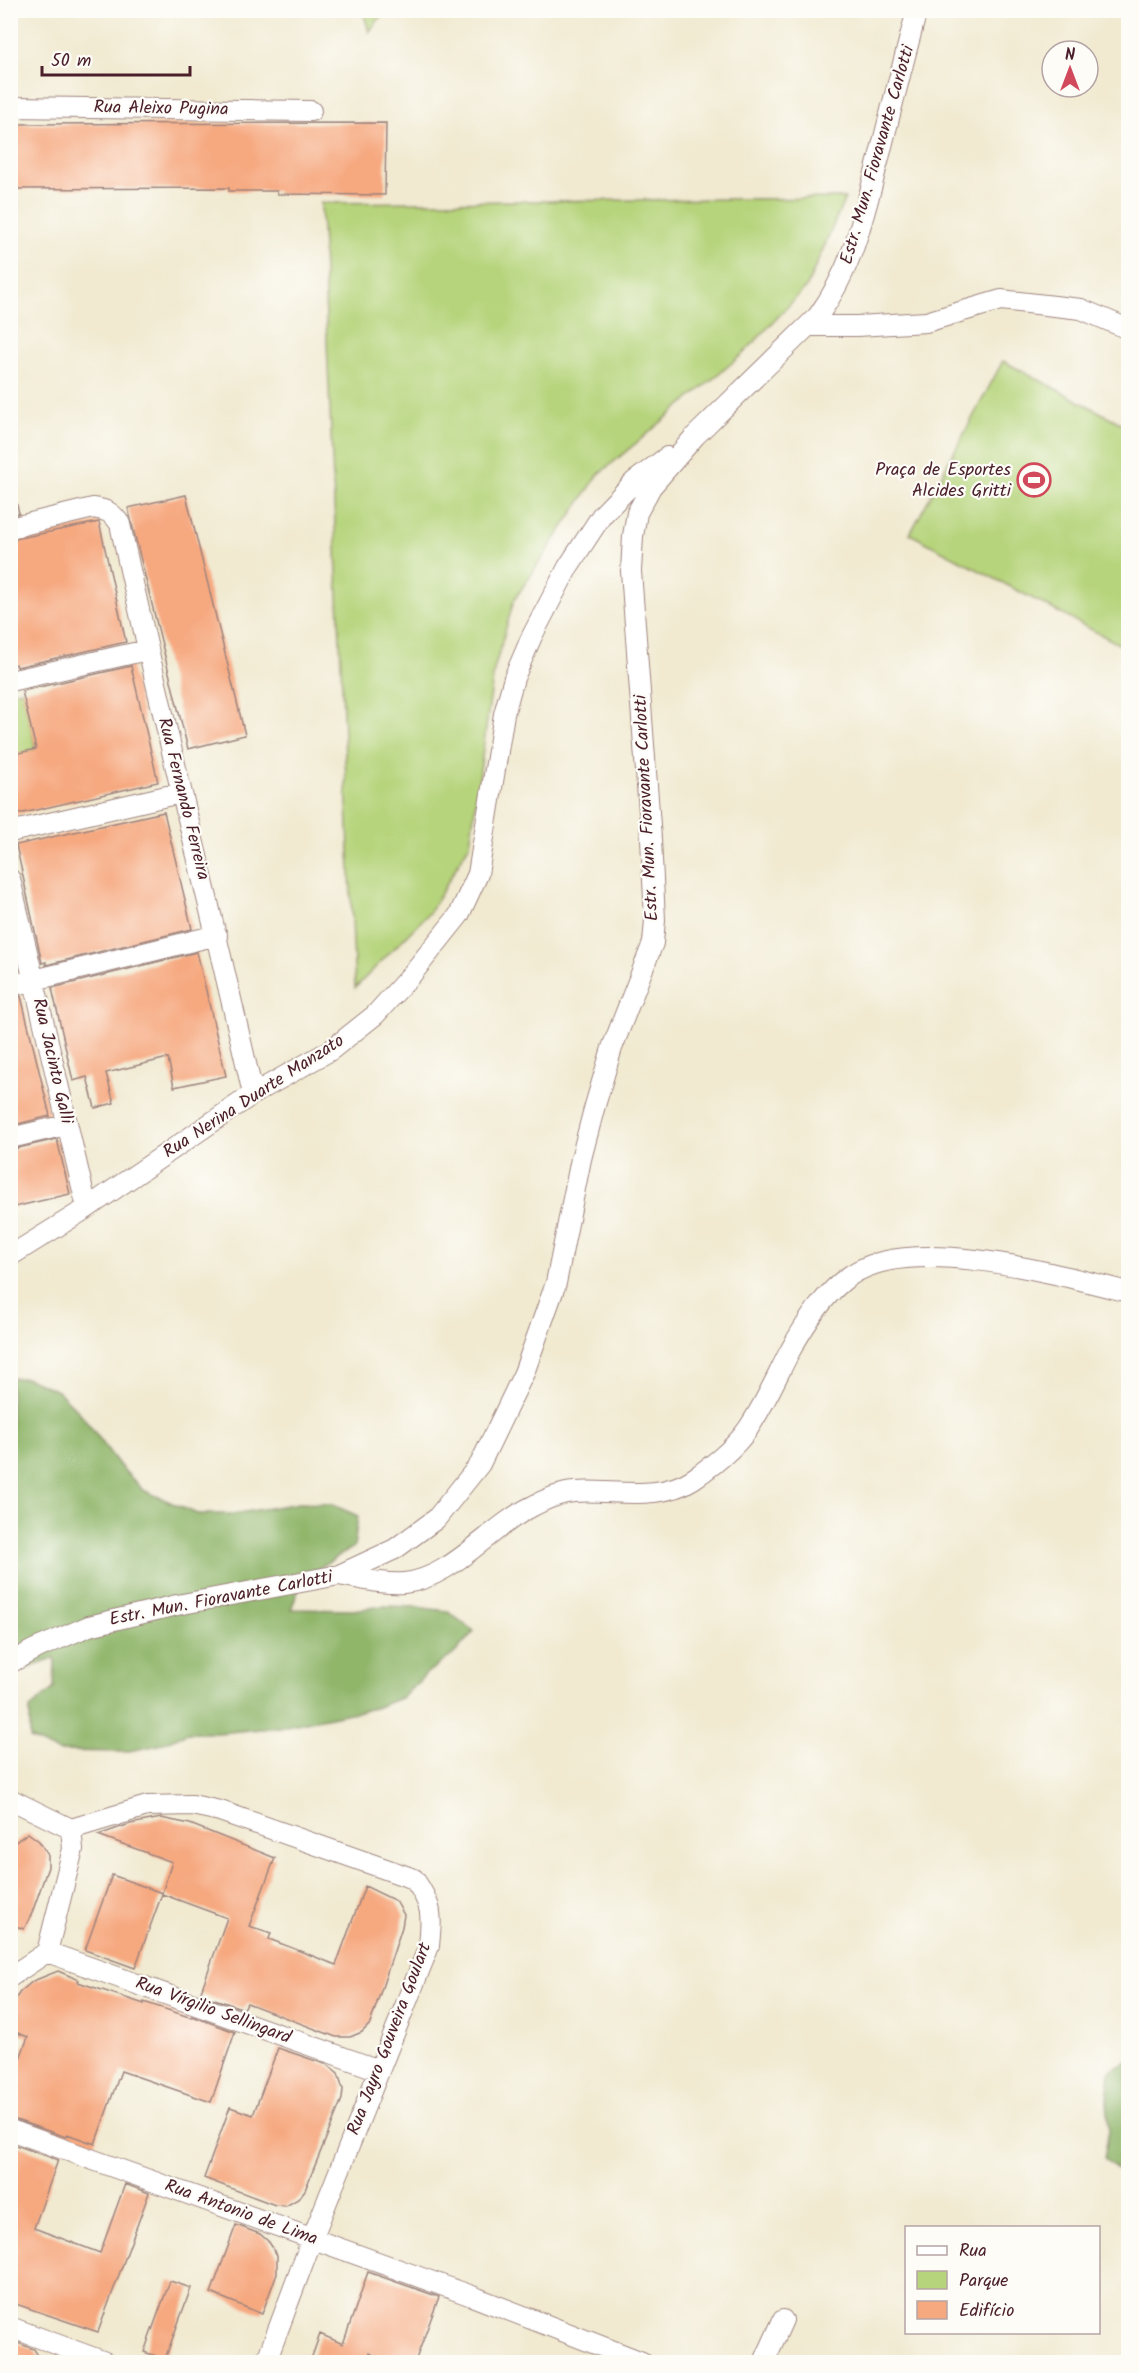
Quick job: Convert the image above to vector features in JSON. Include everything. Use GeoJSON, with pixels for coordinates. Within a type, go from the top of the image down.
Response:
{"type":"FeatureCollection","features":[{"type":"Feature","properties":{"kind":"street","name":"Estr. Mun. Fioravante Carlotti"},"geometry":{"type":"LineString","coordinates":[[10,1663],[33,1650],[89,1626],[177,1605],[339,1575],[395,1549],[436,1519],[480,1464],[524,1373],[556,1283],[581,1159],[594,1109],[612,1048],[653,943],[655,920],[651,839],[631,571],[637,513],[651,487],[695,436],[808,326],[833,295],[844,274],[859,232],[917,10]]}},
{"type":"Feature","properties":{"kind":"street","name":"Rua Aleixo Pugina"},"geometry":{"type":"LineString","coordinates":[[10,108],[311,111]]}},
{"type":"Feature","properties":{"kind":"street"},"geometry":{"type":"LineString","coordinates":[[808,326],[926,322],[1001,300],[1081,309],[1128,329]]}},
{"type":"Feature","properties":{"kind":"street","name":"Rua Nerina Duarte Manzato"},"geometry":{"type":"LineString","coordinates":[[10,1256],[87,1208],[253,1094],[331,1050],[375,1015],[459,915],[478,874],[504,714],[514,678],[532,636],[568,567],[602,515],[635,481],[695,436]]}},
{"type":"Feature","properties":{"kind":"street","name":"Rua Fernando Ferreira"},"geometry":{"type":"LineString","coordinates":[[10,528],[93,508],[106,509],[113,514],[120,525],[180,793],[217,935],[253,1094]]}},
{"type":"Feature","properties":{"kind":"street"},"geometry":{"type":"LineString","coordinates":[[10,681],[147,650]]}},
{"type":"Feature","properties":{"kind":"street"},"geometry":{"type":"LineString","coordinates":[[10,832],[180,793]]}},
{"type":"Feature","properties":{"kind":"street","name":"Rua Jacinto Galli"},"geometry":{"type":"LineString","coordinates":[[10,879],[87,1208]]}},
{"type":"Feature","properties":{"kind":"street"},"geometry":{"type":"LineString","coordinates":[[10,986],[217,935]]}},
{"type":"Feature","properties":{"kind":"street"},"geometry":{"type":"LineString","coordinates":[[10,1138],[66,1125]]}},
{"type":"Feature","properties":{"kind":"street"},"geometry":{"type":"LineString","coordinates":[[339,1575],[402,1583],[419,1581],[444,1568],[526,1509],[549,1498],[573,1492],[634,1494],[663,1490],[690,1481],[732,1447],[752,1423],[791,1349],[834,1288],[852,1274],[873,1264],[898,1258],[959,1259],[1068,1277],[1128,1292]]}},
{"type":"Feature","properties":{"kind":"street"},"geometry":{"type":"LineString","coordinates":[[10,1799],[71,1829],[73,1849],[47,1952],[10,1977]]}},
{"type":"Feature","properties":{"kind":"street","name":"Rua Jayro Gouveira Goulart"},"geometry":{"type":"LineString","coordinates":[[71,1829],[147,1806],[192,1805],[220,1810],[414,1879],[427,1898],[432,1917],[429,1946],[312,2239],[266,2362]]}},
{"type":"Feature","properties":{"kind":"street","name":"Rua Vírgilio Sellingard"},"geometry":{"type":"LineString","coordinates":[[47,1952],[379,2070]]}},
{"type":"Feature","properties":{"kind":"street","name":"Rua Antonio de Lima"},"geometry":{"type":"LineString","coordinates":[[10,2130],[472,2296],[642,2362]]}},
{"type":"Feature","properties":{"kind":"street"},"geometry":{"type":"LineString","coordinates":[[764,2362],[783,2320]]}},
{"type":"Feature","properties":{"kind":"street"},"geometry":{"type":"LineString","coordinates":[[10,2327],[65,2355],[105,2362]]}},
{"type":"Feature","properties":{"kind":"green space"},"geometry":{"type":"Polygon","coordinates":[[[363,11],[385,11],[369,32],[363,11]]]}},
{"type":"Feature","properties":{"kind":"green space"},"geometry":{"type":"Polygon","coordinates":[[[845,198],[807,286],[745,352],[598,475],[514,600],[494,670],[470,844],[430,912],[355,988],[321,203],[845,198]]]}},
{"type":"Feature","properties":{"kind":"green space","name":"Praça de Esportes Alcides Gritti"},"geometry":{"type":"Polygon","coordinates":[[[1003,361],[1128,427],[1128,649],[910,534],[1003,361]]]}},
{"type":"Feature","properties":{"kind":"green space"},"geometry":{"type":"Polygon","coordinates":[[[22,690],[36,749],[11,755],[10,692],[22,690]]]}},
{"type":"Feature","properties":{"kind":"green space"},"geometry":{"type":"Polygon","coordinates":[[[11,1378],[27,1378],[58,1391],[81,1414],[120,1466],[143,1490],[197,1514],[233,1514],[299,1503],[331,1504],[358,1516],[354,1547],[326,1563],[302,1582],[291,1609],[353,1610],[384,1606],[416,1607],[447,1611],[474,1631],[454,1654],[427,1673],[403,1697],[375,1708],[281,1727],[218,1733],[187,1733],[159,1745],[124,1752],[57,1751],[30,1739],[30,1708],[54,1688],[55,1658],[11,1675],[11,1378]]]}},
{"type":"Feature","properties":{"kind":"green space"},"geometry":{"type":"Polygon","coordinates":[[[1128,2061],[1128,2177],[1104,2159],[1109,2130],[1107,2100],[1110,2071],[1128,2061]]]}},
{"type":"Feature","properties":{"kind":"building"},"geometry":{"type":"Polygon","coordinates":[[[386,123],[385,195],[277,194],[277,191],[229,191],[229,188],[10,189],[10,124],[386,123]]]}},
{"type":"Feature","properties":{"kind":"building"},"geometry":{"type":"Polygon","coordinates":[[[186,495],[245,735],[188,749],[128,508],[186,495]]]}},
{"type":"Feature","properties":{"kind":"building"},"geometry":{"type":"Polygon","coordinates":[[[16,501],[19,513],[10,516],[10,502],[16,501]]]}},
{"type":"Feature","properties":{"kind":"building"},"geometry":{"type":"Polygon","coordinates":[[[99,522],[126,642],[17,667],[16,664],[10,665],[10,540],[99,522]]]}},
{"type":"Feature","properties":{"kind":"building"},"geometry":{"type":"Polygon","coordinates":[[[131,666],[158,782],[10,816],[10,755],[36,749],[22,691],[131,666]]]}},
{"type":"Feature","properties":{"kind":"building"},"geometry":{"type":"Polygon","coordinates":[[[164,812],[192,929],[46,965],[46,962],[42,963],[16,845],[164,812]]]}},
{"type":"Feature","properties":{"kind":"building"},"geometry":{"type":"Polygon","coordinates":[[[10,934],[19,969],[10,971],[10,934]]]}},
{"type":"Feature","properties":{"kind":"building"},"geometry":{"type":"Polygon","coordinates":[[[197,952],[226,1076],[174,1087],[168,1058],[106,1073],[114,1103],[95,1108],[87,1077],[73,1081],[52,988],[197,952]]]}},
{"type":"Feature","properties":{"kind":"building"},"geometry":{"type":"Polygon","coordinates":[[[21,996],[50,1116],[10,1126],[10,998],[21,996]]]}},
{"type":"Feature","properties":{"kind":"building"},"geometry":{"type":"Polygon","coordinates":[[[57,1139],[70,1194],[10,1208],[10,1150],[57,1139]]]}},
{"type":"Feature","properties":{"kind":"building"},"geometry":{"type":"Polygon","coordinates":[[[161,1818],[190,1824],[275,1858],[249,1926],[271,1933],[269,1939],[336,1965],[365,1886],[396,1901],[404,1915],[402,1927],[370,2024],[362,2032],[350,2037],[336,2037],[247,2003],[244,2009],[200,1994],[227,1918],[162,1894],[135,1968],[85,1950],[112,1875],[162,1893],[172,1862],[98,1835],[130,1824],[161,1818]]]}},
{"type":"Feature","properties":{"kind":"building"},"geometry":{"type":"Polygon","coordinates":[[[28,1833],[39,1841],[48,1855],[48,1867],[24,1929],[10,1924],[10,1846],[28,1833]]]}},
{"type":"Feature","properties":{"kind":"building"},"geometry":{"type":"Polygon","coordinates":[[[58,1971],[79,1980],[78,1982],[144,2004],[144,2002],[192,2018],[192,2016],[235,2032],[211,2102],[121,2071],[95,2144],[10,2118],[10,2085],[28,2037],[10,2030],[10,2007],[20,1992],[33,1981],[58,1971]]]}},
{"type":"Feature","properties":{"kind":"building"},"geometry":{"type":"Polygon","coordinates":[[[278,2048],[328,2065],[338,2073],[343,2089],[342,2099],[305,2190],[298,2199],[286,2206],[275,2205],[204,2178],[230,2107],[253,2115],[278,2048]]]}},
{"type":"Feature","properties":{"kind":"building"},"geometry":{"type":"Polygon","coordinates":[[[10,2143],[58,2160],[34,2228],[100,2253],[125,2184],[149,2193],[98,2332],[10,2302],[10,2143]]]}},
{"type":"Feature","properties":{"kind":"building"},"geometry":{"type":"Polygon","coordinates":[[[236,2225],[260,2234],[269,2242],[277,2255],[277,2273],[262,2314],[211,2293],[236,2225]]]}},
{"type":"Feature","properties":{"kind":"building"},"geometry":{"type":"Polygon","coordinates":[[[368,2272],[439,2297],[415,2362],[391,2362],[369,2353],[366,2362],[310,2362],[320,2334],[343,2344],[368,2272]]]}},
{"type":"Feature","properties":{"kind":"building"},"geometry":{"type":"Polygon","coordinates":[[[170,2281],[191,2288],[165,2359],[144,2352],[170,2281]]]}},
{"type":"Feature","properties":{"kind":"building"},"geometry":{"type":"Polygon","coordinates":[[[10,2340],[34,2349],[42,2362],[10,2362],[10,2340]]]}},
{"type":"Feature","properties":{"kind":"place","name":"Praça de Esportes Alcides Gritti"},"geometry":{"type":"Point","coordinates":[1034,480]}}]}
